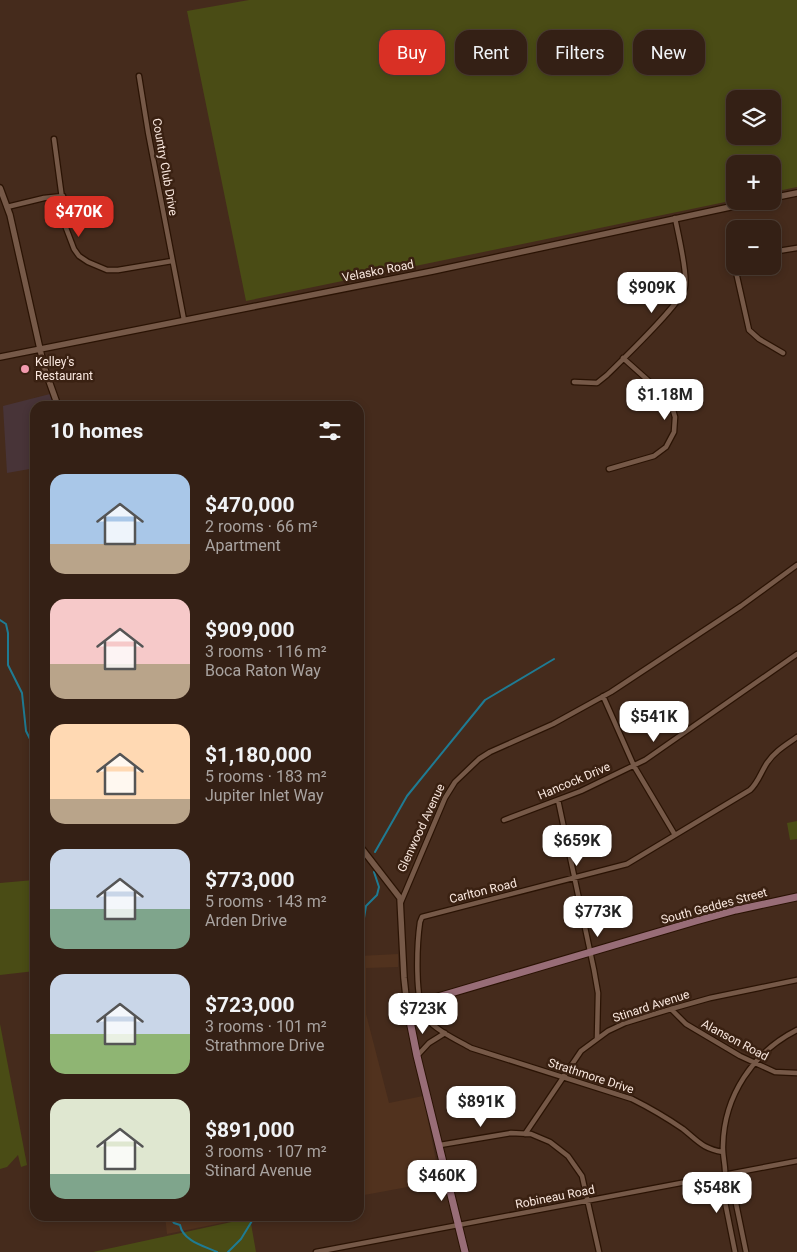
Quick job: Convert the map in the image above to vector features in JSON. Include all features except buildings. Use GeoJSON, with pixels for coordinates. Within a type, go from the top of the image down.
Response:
{"type":"FeatureCollection","features":[{"type":"Feature","properties":{"kind":"main road","name":"South Geddes Street"},"geometry":{"type":"LineString","coordinates":[[407,1006],[736,910],[797,897]]}},
{"type":"Feature","properties":{"kind":"main road","name":"Glenwood Avenue"},"geometry":{"type":"LineString","coordinates":[[407,1006],[417,1056],[465,1252]]}},
{"type":"Feature","properties":{"kind":"street","name":"Country Club Drive"},"geometry":{"type":"LineString","coordinates":[[139,76],[184,320]]}},
{"type":"Feature","properties":{"kind":"street"},"geometry":{"type":"LineString","coordinates":[[54,139],[69,239],[74,249],[88,262],[107,270],[118,270],[172,261]]}},
{"type":"Feature","properties":{"kind":"street"},"geometry":{"type":"LineString","coordinates":[[0,188],[7,207],[44,368],[56,401]]}},
{"type":"Feature","properties":{"kind":"street"},"geometry":{"type":"LineString","coordinates":[[781,196],[797,193]]}},
{"type":"Feature","properties":{"kind":"street"},"geometry":{"type":"LineString","coordinates":[[7,207],[44,198],[62,196]]}},
{"type":"Feature","properties":{"kind":"street","name":"Velasko Road"},"geometry":{"type":"LineString","coordinates":[[0,357],[433,270],[726,208]]}},
{"type":"Feature","properties":{"kind":"street"},"geometry":{"type":"LineString","coordinates":[[574,382],[597,383],[677,303],[685,287],[685,273],[675,218]]}},
{"type":"Feature","properties":{"kind":"street"},"geometry":{"type":"LineString","coordinates":[[781,251],[797,248]]}},
{"type":"Feature","properties":{"kind":"street"},"geometry":{"type":"LineString","coordinates":[[737,275],[749,330],[759,339],[783,353]]}},
{"type":"Feature","properties":{"kind":"street"},"geometry":{"type":"LineString","coordinates":[[609,469],[654,456],[666,447],[674,432],[675,417],[670,400],[623,358]]}},
{"type":"Feature","properties":{"kind":"street","name":"Glenwood Avenue"},"geometry":{"type":"LineString","coordinates":[[407,1006],[401,902],[445,798],[455,782],[466,770],[490,752],[553,724],[640,674],[797,565]]}},
{"type":"Feature","properties":{"kind":"street","name":"Hancock Drive"},"geometry":{"type":"LineString","coordinates":[[504,820],[581,791],[634,766],[660,750],[797,654]]}},
{"type":"Feature","properties":{"kind":"street"},"geometry":{"type":"LineString","coordinates":[[603,696],[634,766],[675,835]]}},
{"type":"Feature","properties":{"kind":"street","name":"Carlton Road"},"geometry":{"type":"LineString","coordinates":[[420,1002],[418,956],[419,928],[422,917],[627,864],[750,790],[776,751],[797,737]]}},
{"type":"Feature","properties":{"kind":"street"},"geometry":{"type":"LineString","coordinates":[[558,800],[598,992],[597,1038]]}},
{"type":"Feature","properties":{"kind":"street"},"geometry":{"type":"LineString","coordinates":[[364,851],[396,891],[401,902]]}},
{"type":"Feature","properties":{"kind":"street","name":"Stinard Avenue"},"geometry":{"type":"LineString","coordinates":[[525,1134],[581,1051],[597,1038],[625,1023],[671,1009],[710,998],[797,980]]}},
{"type":"Feature","properties":{"kind":"street","name":"Strathmore Drive"},"geometry":{"type":"LineString","coordinates":[[420,1002],[424,1016],[429,1021],[471,1048],[632,1099],[683,1129],[702,1146],[723,1152]]}},
{"type":"Feature","properties":{"kind":"street","name":"Alanson Road"},"geometry":{"type":"LineString","coordinates":[[671,1009],[686,1024],[740,1056],[775,1072],[797,1073]]}},
{"type":"Feature","properties":{"kind":"street"},"geometry":{"type":"LineString","coordinates":[[735,1252],[722,1187],[726,1176],[723,1152],[726,1122],[731,1103],[739,1084],[754,1062],[773,1045],[797,1030]]}},
{"type":"Feature","properties":{"kind":"street"},"geometry":{"type":"LineString","coordinates":[[417,1056],[429,1043],[445,1033]]}},
{"type":"Feature","properties":{"kind":"street"},"geometry":{"type":"LineString","coordinates":[[440,1145],[511,1133],[525,1134],[550,1142],[568,1156],[582,1176],[599,1252]]}},
{"type":"Feature","properties":{"kind":"street","name":"Robineau Road"},"geometry":{"type":"LineString","coordinates":[[316,1252],[726,1176],[797,1160]]}},
{"type":"Feature","properties":{"kind":"street"},"geometry":{"type":"LineString","coordinates":[[726,1176],[732,1184],[746,1252]]}},
{"type":"Feature","properties":{"kind":"shaded area"},"geometry":{"type":"Polygon","coordinates":[[[249,0],[797,0],[797,187],[781,190],[781,155],[726,155],[726,202],[246,301],[187,11],[249,0]]]}},
{"type":"Feature","properties":{"kind":"shaded area"},"geometry":{"type":"Polygon","coordinates":[[[50,394],[52,401],[30,401],[30,469],[7,473],[3,406],[50,394]]]}},
{"type":"Feature","properties":{"kind":"shaded area"},"geometry":{"type":"Polygon","coordinates":[[[797,821],[797,839],[790,840],[787,823],[797,821]]]}},
{"type":"Feature","properties":{"kind":"shaded area"},"geometry":{"type":"Polygon","coordinates":[[[30,880],[30,972],[0,975],[0,883],[30,880]]]}},
{"type":"Feature","properties":{"kind":"shaded area"},"geometry":{"type":"Polygon","coordinates":[[[398,954],[398,967],[366,968],[366,1014],[389,1103],[423,1096],[440,1181],[364,1195],[364,956],[398,954]]]}},
{"type":"Feature","properties":{"kind":"shaded area"},"geometry":{"type":"Polygon","coordinates":[[[0,1024],[27,1165],[21,1167],[18,1155],[7,1167],[0,1169],[0,1024]]]}},
{"type":"Feature","properties":{"kind":"shaded area"},"geometry":{"type":"Polygon","coordinates":[[[166,1221],[231,1221],[167,1234],[166,1221]]]}},
{"type":"Feature","properties":{"kind":"shaded area"},"geometry":{"type":"Polygon","coordinates":[[[236,1221],[251,1221],[256,1252],[93,1252],[236,1221]]]}},
{"type":"Feature","properties":{"kind":"waterway"},"geometry":{"type":"LineString","coordinates":[[0,620],[6,624],[8,633],[8,665],[22,693],[26,731],[30,739]]}},
{"type":"Feature","properties":{"kind":"waterway"},"geometry":{"type":"LineString","coordinates":[[375,852],[407,796],[485,700],[554,659]]}},
{"type":"Feature","properties":{"kind":"waterway"},"geometry":{"type":"LineString","coordinates":[[364,918],[366,906],[377,895],[379,887],[374,872]]}},
{"type":"Feature","properties":{"kind":"waterway"},"geometry":{"type":"LineString","coordinates":[[173,1221],[180,1225],[182,1231],[190,1239],[217,1252]]}},
{"type":"Feature","properties":{"kind":"waterway"},"geometry":{"type":"LineString","coordinates":[[228,1252],[241,1239],[252,1221]]}},
{"type":"Feature","properties":{"kind":"place","name":"Kelley's Restaurant"},"geometry":{"type":"Point","coordinates":[25,369]}}]}
